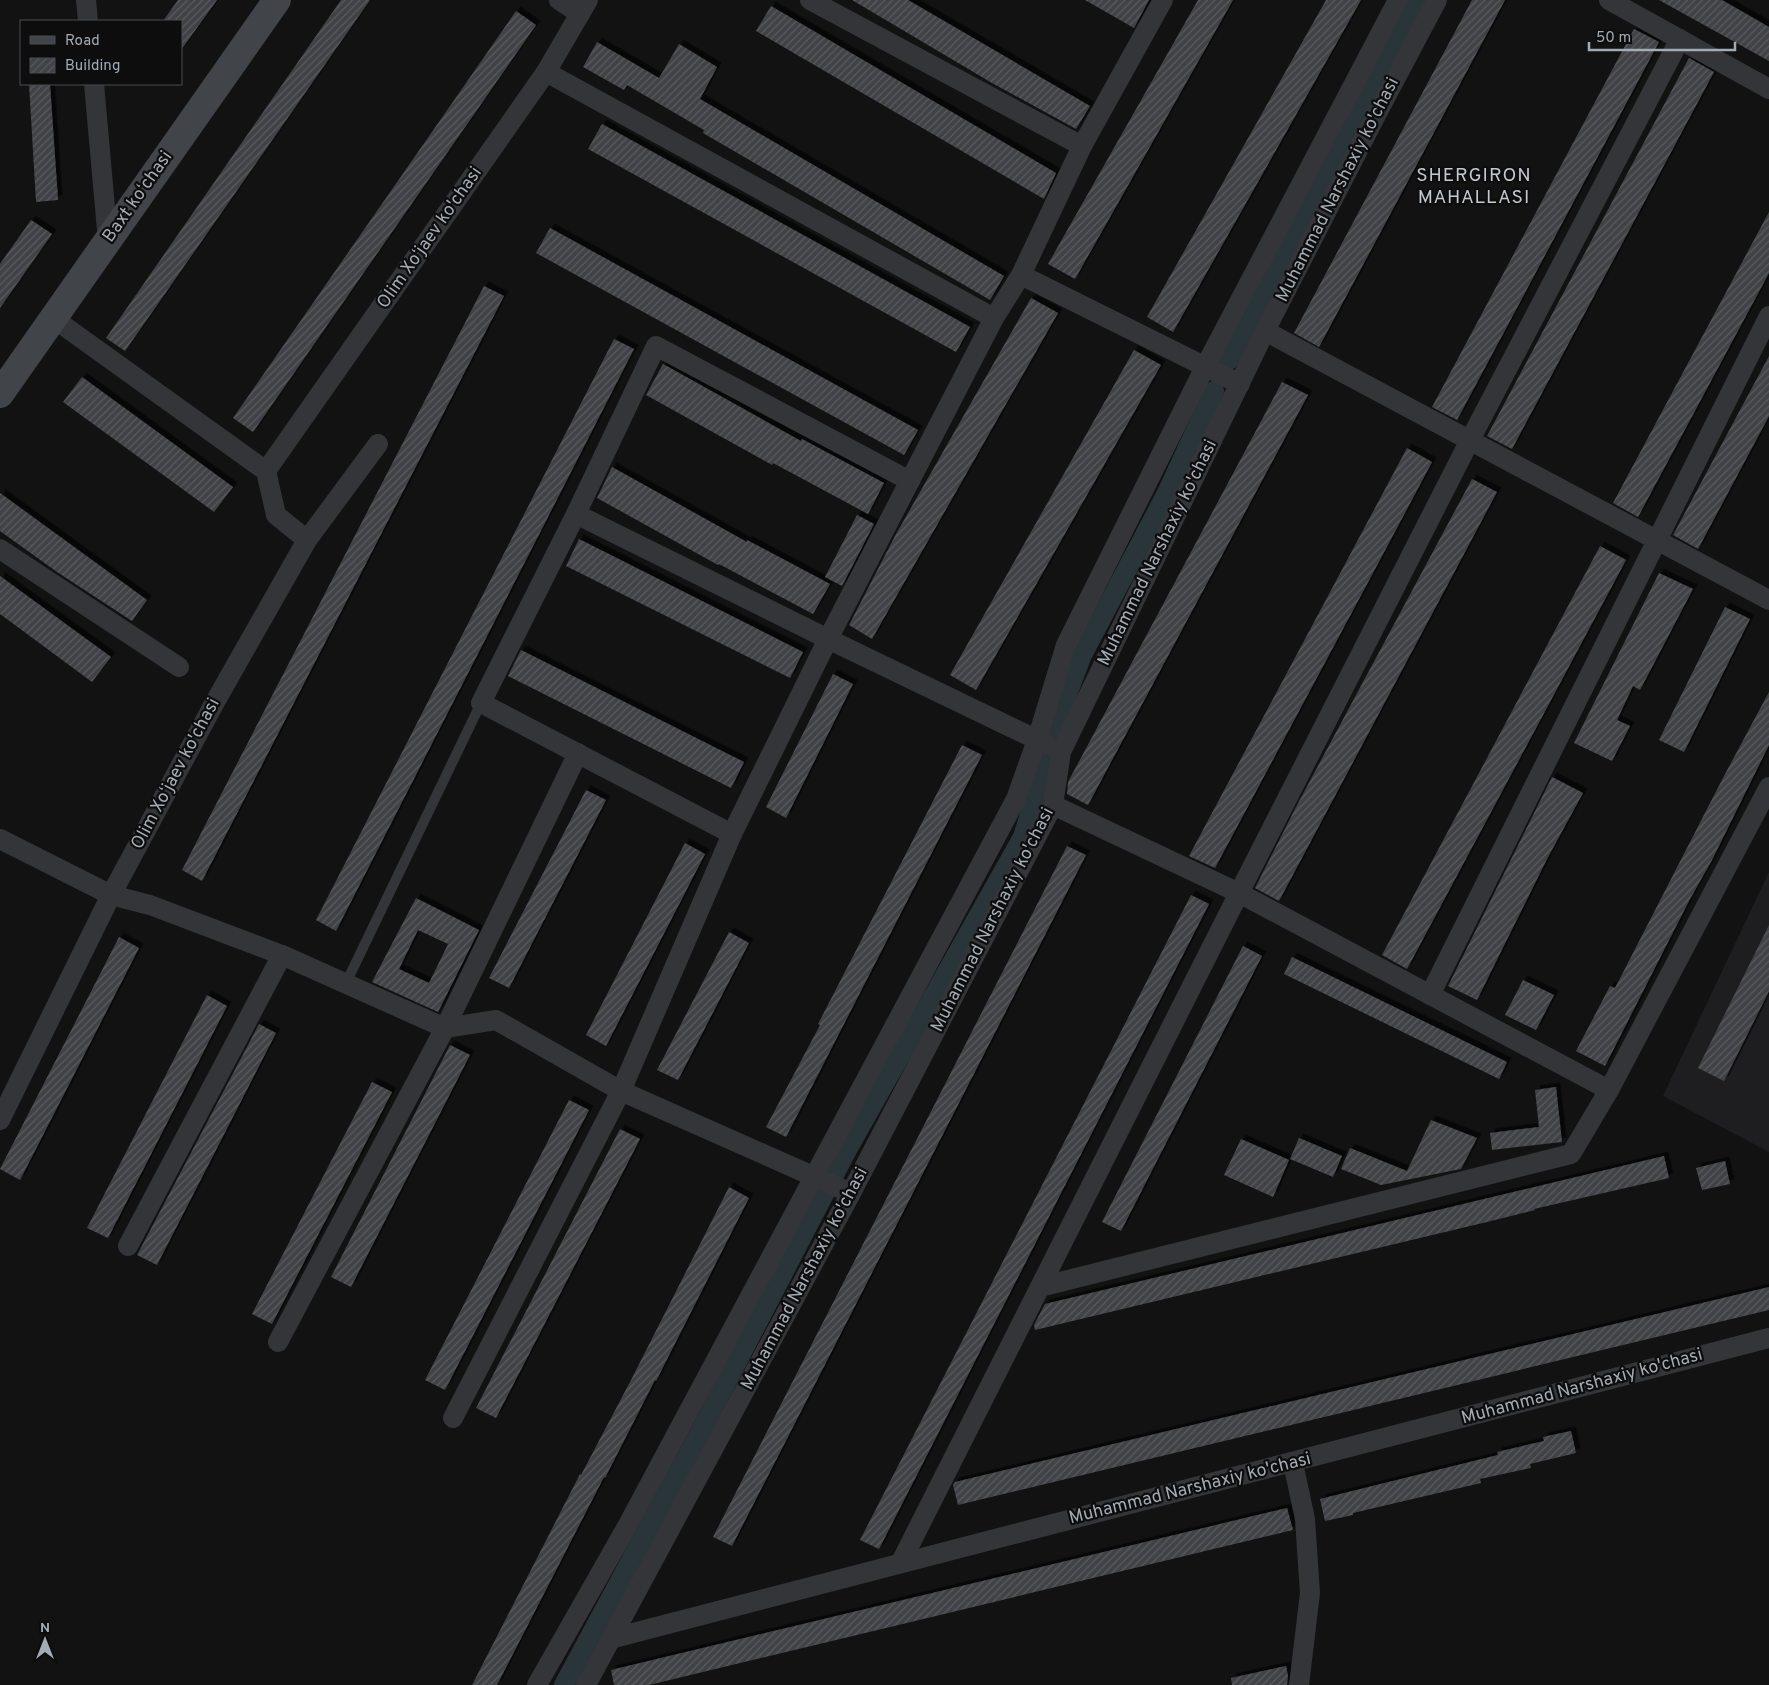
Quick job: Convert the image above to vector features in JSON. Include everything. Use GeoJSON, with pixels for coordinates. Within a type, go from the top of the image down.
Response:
{"type":"FeatureCollection","features":[{"type":"Feature","properties":{"kind":"main road","name":"Baxt koʻchasi"},"geometry":{"type":"LineString","coordinates":[[0,394],[277,0]]}},
{"type":"Feature","properties":{"kind":"street"},"geometry":{"type":"LineString","coordinates":[[86,0],[88,20]]}},
{"type":"Feature","properties":{"kind":"street"},"geometry":{"type":"LineString","coordinates":[[558,0],[584,7]]}},
{"type":"Feature","properties":{"kind":"street"},"geometry":{"type":"LineString","coordinates":[[810,0],[1082,146]]}},
{"type":"Feature","properties":{"kind":"street"},"geometry":{"type":"LineString","coordinates":[[453,1418],[621,1091],[732,834],[828,639],[994,318],[1021,275],[1082,146],[1163,0]]}},
{"type":"Feature","properties":{"kind":"street"},"geometry":{"type":"LineString","coordinates":[[537,1685],[629,1523],[1016,799],[1037,740],[1066,645],[1205,367],[1398,0]]}},
{"type":"Feature","properties":{"kind":"street","name":"Muhammad Narshaxiy ko'chasi"},"geometry":{"type":"LineString","coordinates":[[586,1685],[852,1193],[1053,806],[1061,752],[1265,331],[1437,0]]}},
{"type":"Feature","properties":{"kind":"street"},"geometry":{"type":"LineString","coordinates":[[1609,0],[1769,89]]}},
{"type":"Feature","properties":{"kind":"street","name":"Olim Xoʻjaev ko'chasi"},"geometry":{"type":"LineString","coordinates":[[266,471],[546,72],[584,7]]}},
{"type":"Feature","properties":{"kind":"street"},"geometry":{"type":"LineString","coordinates":[[901,1562],[1238,893],[1470,440],[1680,39]]}},
{"type":"Feature","properties":{"kind":"street"},"geometry":{"type":"LineString","coordinates":[[546,72],[994,318]]}},
{"type":"Feature","properties":{"kind":"street"},"geometry":{"type":"LineString","coordinates":[[94,85],[108,241]]}},
{"type":"Feature","properties":{"kind":"street"},"geometry":{"type":"LineString","coordinates":[[1021,275],[1240,384]]}},
{"type":"Feature","properties":{"kind":"street"},"geometry":{"type":"LineString","coordinates":[[1430,995],[1769,316]]}},
{"type":"Feature","properties":{"kind":"street"},"geometry":{"type":"LineString","coordinates":[[53,318],[266,471],[276,515],[306,540]]}},
{"type":"Feature","properties":{"kind":"street"},"geometry":{"type":"LineString","coordinates":[[1265,331],[1769,600]]}},
{"type":"Feature","properties":{"kind":"street"},"geometry":{"type":"LineString","coordinates":[[732,834],[481,702],[576,514],[656,346],[910,481]]}},
{"type":"Feature","properties":{"kind":"street","name":"Olim Xoʻjaev ko'chasi"},"geometry":{"type":"LineString","coordinates":[[0,1120],[111,895],[214,702],[306,540],[378,444]]}},
{"type":"Feature","properties":{"kind":"street"},"geometry":{"type":"LineString","coordinates":[[576,514],[1061,752]]}},
{"type":"Feature","properties":{"kind":"street"},"geometry":{"type":"LineString","coordinates":[[0,549],[180,667]]}},
{"type":"Feature","properties":{"kind":"street"},"geometry":{"type":"LineString","coordinates":[[278,1342],[445,1028],[578,753]]}},
{"type":"Feature","properties":{"kind":"street"},"geometry":{"type":"LineString","coordinates":[[1040,1286],[1571,1154],[1608,1090],[1769,787]]}},
{"type":"Feature","properties":{"kind":"street"},"geometry":{"type":"LineString","coordinates":[[1053,806],[1238,893],[1608,1090]]}},
{"type":"Feature","properties":{"kind":"street"},"geometry":{"type":"LineString","coordinates":[[0,839],[111,895],[150,905],[282,955],[445,1028],[496,1020],[621,1091],[852,1193]]}},
{"type":"Feature","properties":{"kind":"street"},"geometry":{"type":"LineString","coordinates":[[128,1246],[282,955]]}},
{"type":"Feature","properties":{"kind":"street","name":"Muhammad Narshaxiy ko'chasi"},"geometry":{"type":"LineString","coordinates":[[610,1639],[1769,1338]]}},
{"type":"Feature","properties":{"kind":"street"},"geometry":{"type":"LineString","coordinates":[[1293,1462],[1305,1519],[1310,1594],[1299,1685]]}},
{"type":"Feature","properties":{"kind":"lane"},"geometry":{"type":"LineString","coordinates":[[346,984],[481,702]]}},
{"type":"Feature","properties":{"kind":"shaded area"},"geometry":{"type":"Polygon","coordinates":[[[1769,872],[1769,1152],[1663,1096],[1769,872]]]}},
{"type":"Feature","properties":{"kind":"building"},"geometry":{"type":"Polygon","coordinates":[[[178,0],[217,0],[182,49],[182,20],[164,20],[178,0]]]}},
{"type":"Feature","properties":{"kind":"building"},"geometry":{"type":"Polygon","coordinates":[[[341,0],[370,0],[125,351],[106,338],[341,0]]]}},
{"type":"Feature","properties":{"kind":"building"},"geometry":{"type":"Polygon","coordinates":[[[852,0],[908,0],[1090,106],[1076,129],[992,83],[852,0]]]}},
{"type":"Feature","properties":{"kind":"building"},"geometry":{"type":"Polygon","coordinates":[[[1085,0],[1149,0],[1134,28],[1085,0]]]}},
{"type":"Feature","properties":{"kind":"building"},"geometry":{"type":"Polygon","coordinates":[[[1198,0],[1233,0],[1075,279],[1048,264],[1198,0]]]}},
{"type":"Feature","properties":{"kind":"building"},"geometry":{"type":"Polygon","coordinates":[[[1326,0],[1361,0],[1173,332],[1147,317],[1326,0]]]}},
{"type":"Feature","properties":{"kind":"building"},"geometry":{"type":"Polygon","coordinates":[[[1472,0],[1505,0],[1319,347],[1294,333],[1472,0]]]}},
{"type":"Feature","properties":{"kind":"building"},"geometry":{"type":"Polygon","coordinates":[[[1659,0],[1722,0],[1769,27],[1769,61],[1659,0]]]}},
{"type":"Feature","properties":{"kind":"building"},"geometry":{"type":"Polygon","coordinates":[[[771,6],[1056,173],[1044,199],[756,31],[771,6]]]}},
{"type":"Feature","properties":{"kind":"building"},"geometry":{"type":"Polygon","coordinates":[[[516,11],[536,25],[253,432],[233,418],[516,11]]]}},
{"type":"Feature","properties":{"kind":"building"},"geometry":{"type":"Polygon","coordinates":[[[1634,29],[1659,42],[1457,420],[1432,407],[1634,29]]]}},
{"type":"Feature","properties":{"kind":"building"},"geometry":{"type":"Polygon","coordinates":[[[597,42],[659,78],[679,44],[717,67],[700,99],[1004,276],[990,300],[703,133],[704,130],[627,85],[624,90],[583,67],[597,42]]]}},
{"type":"Feature","properties":{"kind":"building"},"geometry":{"type":"Polygon","coordinates":[[[1689,58],[1714,72],[1512,449],[1487,436],[1689,58]]]}},
{"type":"Feature","properties":{"kind":"building"},"geometry":{"type":"Polygon","coordinates":[[[29,85],[50,85],[58,200],[36,202],[29,85]]]}},
{"type":"Feature","properties":{"kind":"building"},"geometry":{"type":"Polygon","coordinates":[[[602,124],[970,327],[956,352],[588,149],[602,124]]]}},
{"type":"Feature","properties":{"kind":"building"},"geometry":{"type":"Polygon","coordinates":[[[1769,212],[1769,273],[1638,517],[1613,503],[1769,212]]]}},
{"type":"Feature","properties":{"kind":"building"},"geometry":{"type":"Polygon","coordinates":[[[31,220],[52,234],[0,308],[0,264],[31,220]]]}},
{"type":"Feature","properties":{"kind":"building"},"geometry":{"type":"Polygon","coordinates":[[[550,228],[918,430],[904,455],[536,253],[550,228]]]}},
{"type":"Feature","properties":{"kind":"building"},"geometry":{"type":"Polygon","coordinates":[[[484,286],[504,296],[202,881],[182,870],[484,286]]]}},
{"type":"Feature","properties":{"kind":"building"},"geometry":{"type":"Polygon","coordinates":[[[1031,298],[1058,313],[872,639],[849,625],[896,534],[1031,298]]]}},
{"type":"Feature","properties":{"kind":"building"},"geometry":{"type":"Polygon","coordinates":[[[614,339],[634,349],[336,931],[316,920],[614,339]]]}},
{"type":"Feature","properties":{"kind":"building"},"geometry":{"type":"Polygon","coordinates":[[[1134,350],[1161,365],[976,690],[950,675],[1134,350]]]}},
{"type":"Feature","properties":{"kind":"building"},"geometry":{"type":"Polygon","coordinates":[[[1769,356],[1769,416],[1698,549],[1673,535],[1769,356]]]}},
{"type":"Feature","properties":{"kind":"building"},"geometry":{"type":"Polygon","coordinates":[[[663,364],[801,441],[802,439],[884,483],[868,514],[773,463],[772,465],[646,395],[663,364]]]}},
{"type":"Feature","properties":{"kind":"building"},"geometry":{"type":"Polygon","coordinates":[[[82,377],[233,487],[214,512],[63,402],[82,377]]]}},
{"type":"Feature","properties":{"kind":"building"},"geometry":{"type":"Polygon","coordinates":[[[1282,382],[1308,395],[1088,805],[1067,794],[1068,782],[1282,382]]]}},
{"type":"Feature","properties":{"kind":"building"},"geometry":{"type":"Polygon","coordinates":[[[1407,448],[1432,462],[1381,558],[1215,868],[1189,856],[1407,448]]]}},
{"type":"Feature","properties":{"kind":"building"},"geometry":{"type":"Polygon","coordinates":[[[612,467],[747,542],[747,540],[830,584],[813,614],[718,565],[597,498],[612,467]]]}},
{"type":"Feature","properties":{"kind":"building"},"geometry":{"type":"Polygon","coordinates":[[[1472,479],[1497,492],[1279,901],[1255,888],[1297,805],[1472,479]]]}},
{"type":"Feature","properties":{"kind":"building"},"geometry":{"type":"Polygon","coordinates":[[[0,493],[147,600],[132,621],[57,572],[0,531],[0,493]]]}},
{"type":"Feature","properties":{"kind":"building"},"geometry":{"type":"Polygon","coordinates":[[[857,515],[874,524],[842,586],[825,577],[857,515]]]}},
{"type":"Feature","properties":{"kind":"building"},"geometry":{"type":"Polygon","coordinates":[[[579,539],[803,652],[790,678],[566,566],[579,539]]]}},
{"type":"Feature","properties":{"kind":"building"},"geometry":{"type":"Polygon","coordinates":[[[1600,546],[1626,560],[1407,969],[1382,955],[1600,546]]]}},
{"type":"Feature","properties":{"kind":"building"},"geometry":{"type":"Polygon","coordinates":[[[1659,573],[1693,589],[1640,690],[1633,686],[1617,720],[1630,726],[1612,761],[1574,743],[1659,573]]]}},
{"type":"Feature","properties":{"kind":"building"},"geometry":{"type":"Polygon","coordinates":[[[0,576],[111,657],[92,682],[0,614],[0,576]]]}},
{"type":"Feature","properties":{"kind":"building"},"geometry":{"type":"Polygon","coordinates":[[[1725,607],[1750,619],[1684,752],[1659,740],[1725,607]]]}},
{"type":"Feature","properties":{"kind":"building"},"geometry":{"type":"Polygon","coordinates":[[[521,650],[744,762],[731,788],[508,676],[521,650]]]}},
{"type":"Feature","properties":{"kind":"building"},"geometry":{"type":"Polygon","coordinates":[[[833,674],[853,684],[786,818],[766,807],[833,674]]]}},
{"type":"Feature","properties":{"kind":"building"},"geometry":{"type":"Polygon","coordinates":[[[1769,692],[1769,745],[1712,860],[1690,899],[1605,1066],[1576,1051],[1610,986],[1615,988],[1769,692]]]}},
{"type":"Feature","properties":{"kind":"building"},"geometry":{"type":"Polygon","coordinates":[[[962,745],[982,755],[786,1137],[766,1127],[962,745]]]}},
{"type":"Feature","properties":{"kind":"building"},"geometry":{"type":"Polygon","coordinates":[[[1552,777],[1583,793],[1547,859],[1477,1000],[1448,986],[1552,777]]]}},
{"type":"Feature","properties":{"kind":"building"},"geometry":{"type":"Polygon","coordinates":[[[586,790],[606,800],[509,988],[489,978],[586,790]]]}},
{"type":"Feature","properties":{"kind":"building"},"geometry":{"type":"Polygon","coordinates":[[[685,843],[705,854],[606,1046],[586,1035],[685,843]]]}},
{"type":"Feature","properties":{"kind":"building"},"geometry":{"type":"Polygon","coordinates":[[[1067,846],[1086,855],[732,1546],[713,1537],[1067,846]]]}},
{"type":"Feature","properties":{"kind":"building"},"geometry":{"type":"Polygon","coordinates":[[[1191,895],[1209,904],[879,1549],[860,1540],[1191,895]]]}},
{"type":"Feature","properties":{"kind":"building"},"geometry":{"type":"Polygon","coordinates":[[[416,898],[479,930],[438,1012],[372,982],[416,898]],[[418,930],[399,969],[429,983],[448,944],[418,930]]]}},
{"type":"Feature","properties":{"kind":"building"},"geometry":{"type":"Polygon","coordinates":[[[1769,925],[1769,991],[1724,1081],[1698,1068],[1769,925]]]}},
{"type":"Feature","properties":{"kind":"building"},"geometry":{"type":"Polygon","coordinates":[[[729,932],[749,943],[678,1080],[657,1070],[729,932]]]}},
{"type":"Feature","properties":{"kind":"building"},"geometry":{"type":"Polygon","coordinates":[[[119,937],[139,948],[20,1180],[0,1169],[119,937]]]}},
{"type":"Feature","properties":{"kind":"building"},"geometry":{"type":"Polygon","coordinates":[[[1243,946],[1262,956],[1121,1231],[1102,1222],[1243,946]]]}},
{"type":"Feature","properties":{"kind":"building"},"geometry":{"type":"Polygon","coordinates":[[[1292,957],[1507,1062],[1499,1079],[1284,974],[1292,957]]]}},
{"type":"Feature","properties":{"kind":"building"},"geometry":{"type":"Polygon","coordinates":[[[1523,980],[1554,995],[1536,1030],[1505,1015],[1523,980]]]}},
{"type":"Feature","properties":{"kind":"building"},"geometry":{"type":"Polygon","coordinates":[[[207,995],[227,1006],[108,1238],[87,1228],[207,995]]]}},
{"type":"Feature","properties":{"kind":"building"},"geometry":{"type":"Polygon","coordinates":[[[259,1024],[276,1033],[157,1265],[137,1255],[259,1024]]]}},
{"type":"Feature","properties":{"kind":"building"},"geometry":{"type":"Polygon","coordinates":[[[450,1045],[470,1055],[351,1287],[331,1277],[450,1045]]]}},
{"type":"Feature","properties":{"kind":"building"},"geometry":{"type":"Polygon","coordinates":[[[372,1082],[392,1092],[272,1324],[252,1314],[372,1082]]]}},
{"type":"Feature","properties":{"kind":"building"},"geometry":{"type":"Polygon","coordinates":[[[1556,1087],[1562,1142],[1492,1150],[1490,1133],[1539,1127],[1535,1090],[1556,1087]]]}},
{"type":"Feature","properties":{"kind":"building"},"geometry":{"type":"Polygon","coordinates":[[[569,1100],[589,1110],[445,1390],[425,1380],[569,1100]]]}},
{"type":"Feature","properties":{"kind":"building"},"geometry":{"type":"Polygon","coordinates":[[[1431,1120],[1477,1138],[1461,1169],[1381,1185],[1341,1169],[1350,1148],[1407,1171],[1431,1120]]]}},
{"type":"Feature","properties":{"kind":"building"},"geometry":{"type":"Polygon","coordinates":[[[620,1129],[640,1139],[496,1418],[476,1408],[620,1129]]]}},
{"type":"Feature","properties":{"kind":"building"},"geometry":{"type":"Polygon","coordinates":[[[1299,1138],[1342,1156],[1333,1177],[1290,1159],[1299,1138]]]}},
{"type":"Feature","properties":{"kind":"building"},"geometry":{"type":"Polygon","coordinates":[[[1241,1139],[1289,1160],[1273,1197],[1224,1175],[1241,1139]]]}},
{"type":"Feature","properties":{"kind":"building"},"geometry":{"type":"Polygon","coordinates":[[[1664,1156],[1669,1178],[1035,1330],[1034,1325],[1045,1304],[1664,1156]]]}},
{"type":"Feature","properties":{"kind":"building"},"geometry":{"type":"Polygon","coordinates":[[[1725,1161],[1730,1184],[1702,1190],[1696,1168],[1725,1161]]]}},
{"type":"Feature","properties":{"kind":"building"},"geometry":{"type":"Polygon","coordinates":[[[729,1187],[749,1198],[656,1381],[604,1477],[497,1685],[472,1685],[580,1474],[631,1380],[729,1187]]]}},
{"type":"Feature","properties":{"kind":"building"},"geometry":{"type":"Polygon","coordinates":[[[1769,1287],[1769,1310],[958,1505],[953,1485],[955,1482],[1769,1287]]]}},
{"type":"Feature","properties":{"kind":"building"},"geometry":{"type":"Polygon","coordinates":[[[1571,1431],[1576,1453],[1530,1464],[1531,1468],[1480,1479],[1481,1483],[1325,1521],[1320,1499],[1498,1455],[1497,1452],[1544,1441],[1543,1437],[1571,1431]]]}},
{"type":"Feature","properties":{"kind":"building"},"geometry":{"type":"Polygon","coordinates":[[[1287,1508],[1293,1530],[649,1685],[614,1685],[611,1670],[1287,1508]]]}},
{"type":"Feature","properties":{"kind":"building"},"geometry":{"type":"Polygon","coordinates":[[[1286,1666],[1287,1685],[1232,1685],[1231,1678],[1286,1666]]]}},
{"type":"Feature","properties":{"kind":"waterway"},"geometry":{"type":"LineString","coordinates":[[1229,360],[1417,0]]}},
{"type":"Feature","properties":{"kind":"waterway"},"geometry":{"type":"LineString","coordinates":[[564,1685],[703,1427],[848,1148],[1023,837],[1066,697],[1082,655],[1167,493],[1214,391]]}},
{"type":"Feature","properties":{"kind":"district","name":"SHERGIRON MAHALLASI"},"geometry":{"type":"Point","coordinates":[1474,187]}}]}
